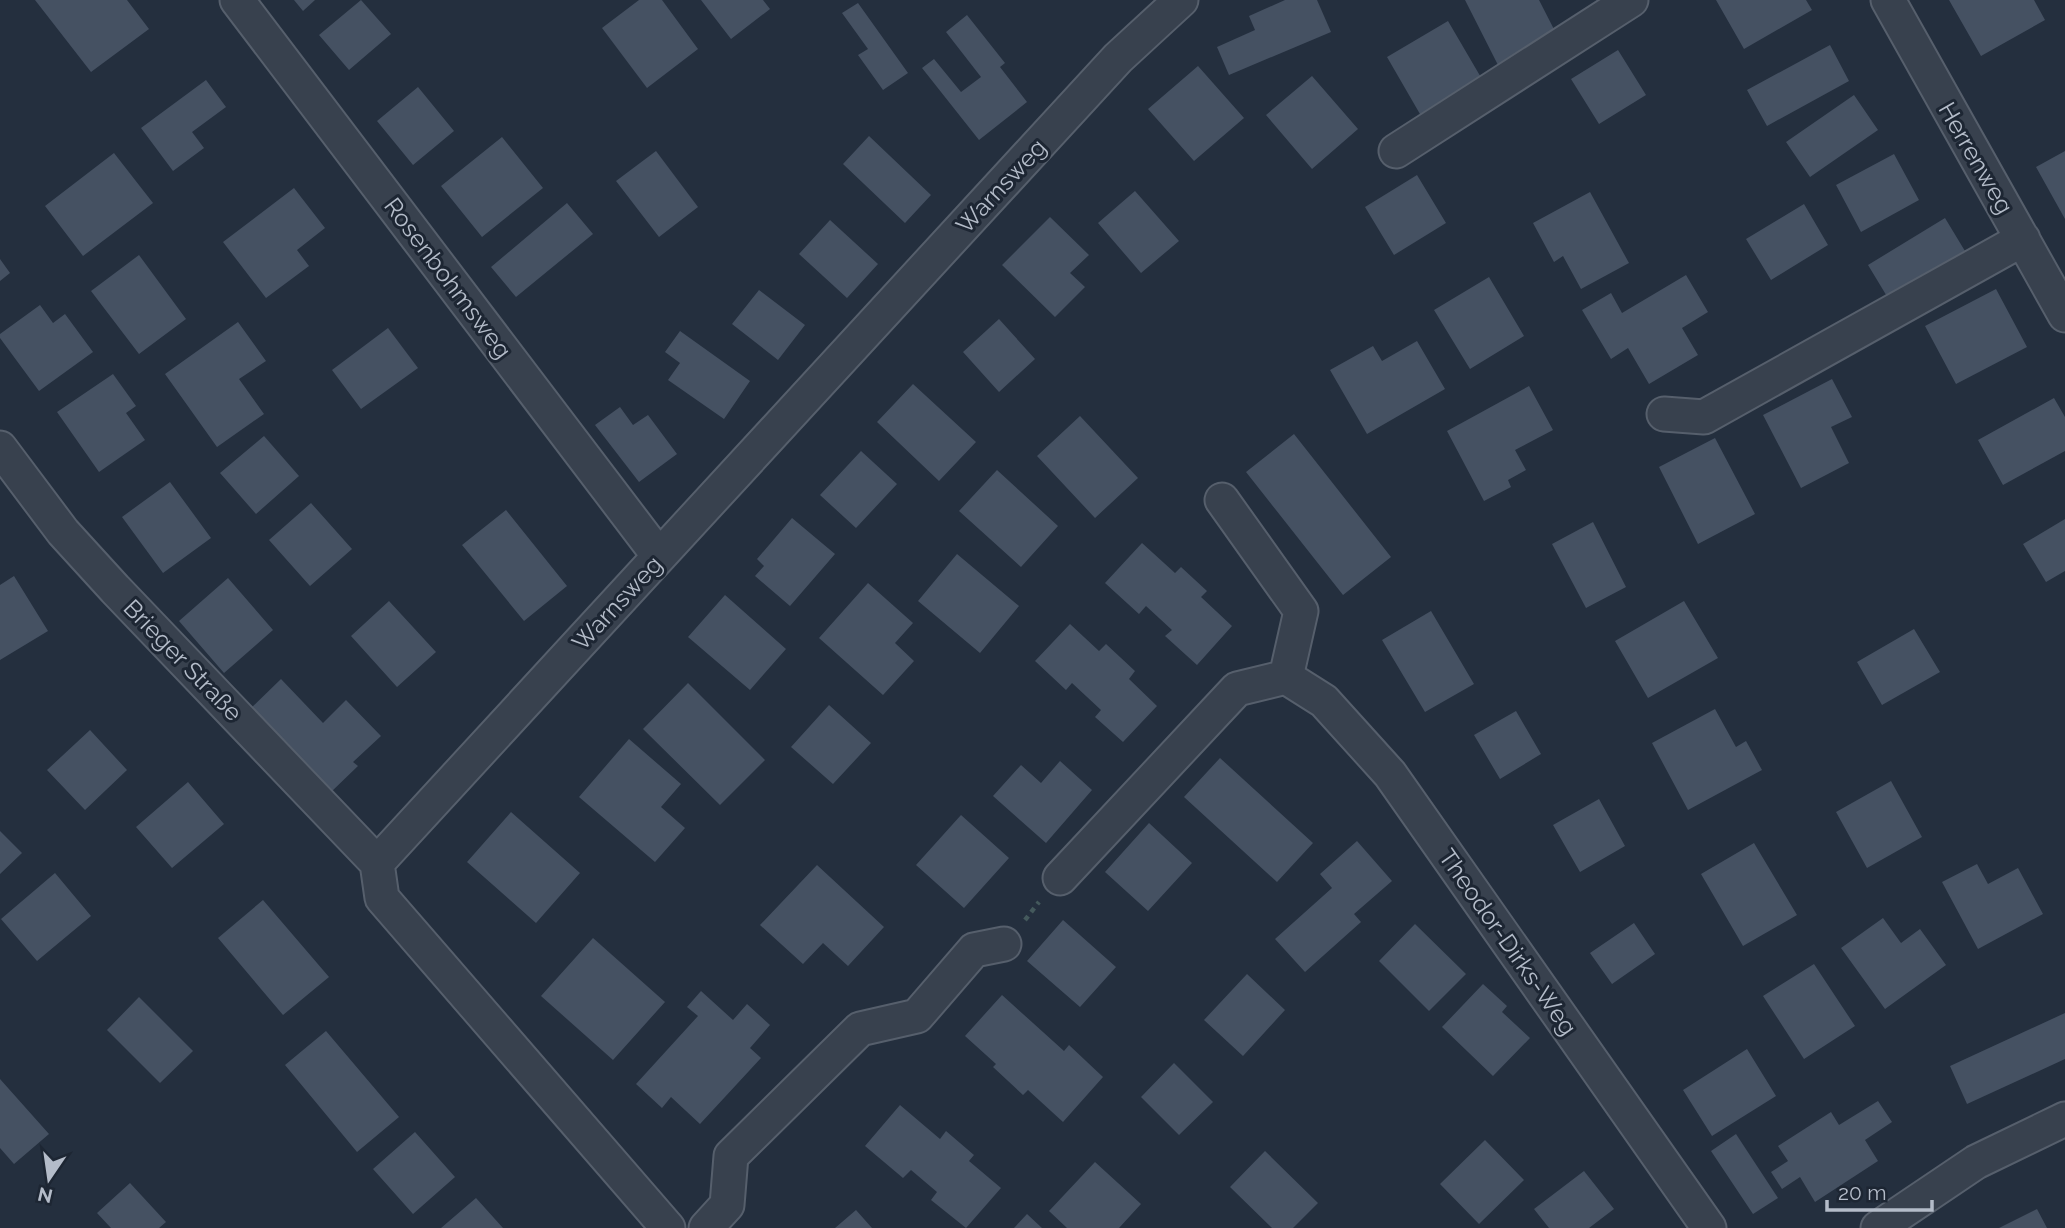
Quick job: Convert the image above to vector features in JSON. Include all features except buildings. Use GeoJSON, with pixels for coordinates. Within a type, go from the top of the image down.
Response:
{"type":"FeatureCollection","features":[{"type":"Feature","properties":{"kind":"street","name":"Rosenbohmsweg"},"geometry":{"type":"LineString","coordinates":[[237,0],[659,556]]}},
{"type":"Feature","properties":{"kind":"street","name":"Warnsweg"},"geometry":{"type":"LineString","coordinates":[[377,863],[1118,58],[1181,0]]}},
{"type":"Feature","properties":{"kind":"street"},"geometry":{"type":"LineString","coordinates":[[1396,151],[1632,0]]}},
{"type":"Feature","properties":{"kind":"street","name":"Herrenweg"},"geometry":{"type":"LineString","coordinates":[[1888,0],[2065,314]]}},
{"type":"Feature","properties":{"kind":"street"},"geometry":{"type":"LineString","coordinates":[[1664,414],[1704,417],[2023,239]]}},
{"type":"Feature","properties":{"kind":"street","name":"Brieger Straße"},"geometry":{"type":"LineString","coordinates":[[0,448],[63,532],[377,863]]}},
{"type":"Feature","properties":{"kind":"street"},"geometry":{"type":"LineString","coordinates":[[1060,878],[1237,689],[1286,677],[1301,611],[1222,500]]}},
{"type":"Feature","properties":{"kind":"street","name":"Theodor-Dirks-Weg"},"geometry":{"type":"LineString","coordinates":[[1286,677],[1324,701],[1390,774],[1709,1228]]}},
{"type":"Feature","properties":{"kind":"street"},"geometry":{"type":"LineString","coordinates":[[377,863],[382,898],[668,1228]]}},
{"type":"Feature","properties":{"kind":"street"},"geometry":{"type":"LineString","coordinates":[[706,1228],[727,1205],[731,1156],[860,1029],[917,1016],[974,950],[1004,944]]}},
{"type":"Feature","properties":{"kind":"street"},"geometry":{"type":"LineString","coordinates":[[1878,1228],[1976,1162],[2065,1119]]}},
{"type":"Feature","properties":{"kind":"path"},"geometry":{"type":"LineString","coordinates":[[1004,944],[1060,878]]}}]}
